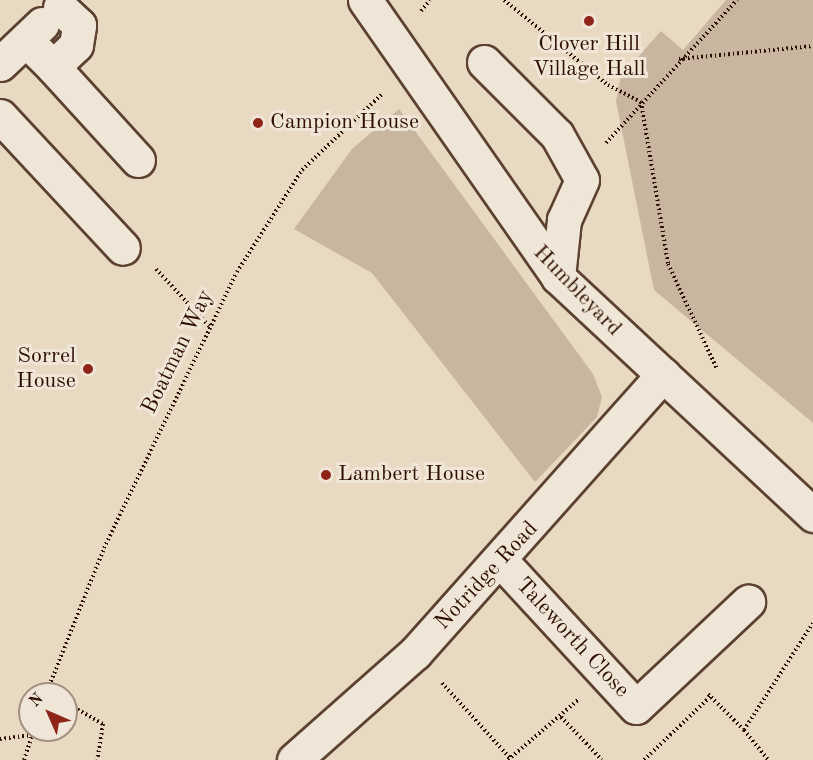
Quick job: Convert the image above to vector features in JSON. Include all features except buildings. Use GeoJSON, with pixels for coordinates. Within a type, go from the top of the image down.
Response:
{"type":"FeatureCollection","features":[{"type":"Feature","properties":{"kind":"street","name":"Humbleyard"},"geometry":{"type":"LineString","coordinates":[[365,0],[410,71],[558,277],[813,515]]}},
{"type":"Feature","properties":{"kind":"street"},"geometry":{"type":"LineString","coordinates":[[0,64],[63,3],[79,25],[76,45],[53,67]]}},
{"type":"Feature","properties":{"kind":"street"},"geometry":{"type":"LineString","coordinates":[[26,40],[138,160]]}},
{"type":"Feature","properties":{"kind":"street"},"geometry":{"type":"LineString","coordinates":[[484,62],[557,135],[582,180],[564,220],[558,277]]}},
{"type":"Feature","properties":{"kind":"street"},"geometry":{"type":"LineString","coordinates":[[0,116],[135,254]]}},
{"type":"Feature","properties":{"kind":"street","name":"Notridge Road"},"geometry":{"type":"LineString","coordinates":[[294,760],[415,653],[502,562],[663,375]]}},
{"type":"Feature","properties":{"kind":"street","name":"Taleworth Close"},"geometry":{"type":"LineString","coordinates":[[502,562],[636,707],[748,602]]}},
{"type":"Feature","properties":{"kind":"path"},"geometry":{"type":"LineString","coordinates":[[504,0],[608,85],[641,102]]}},
{"type":"Feature","properties":{"kind":"path"},"geometry":{"type":"LineString","coordinates":[[582,180],[641,102],[737,0]]}},
{"type":"Feature","properties":{"kind":"path"},"geometry":{"type":"LineString","coordinates":[[679,59],[813,46]]}},
{"type":"Feature","properties":{"kind":"path","name":"Boatman Way"},"geometry":{"type":"LineString","coordinates":[[52,682],[104,548],[209,326],[302,170],[410,71]]}},
{"type":"Feature","properties":{"kind":"path"},"geometry":{"type":"LineString","coordinates":[[641,102],[668,264],[719,372]]}},
{"type":"Feature","properties":{"kind":"path"},"geometry":{"type":"LineString","coordinates":[[135,254],[209,326]]}},
{"type":"Feature","properties":{"kind":"path"},"geometry":{"type":"LineString","coordinates":[[744,730],[813,623]]}},
{"type":"Feature","properties":{"kind":"path"},"geometry":{"type":"LineString","coordinates":[[415,653],[509,759],[561,717],[605,674]]}},
{"type":"Feature","properties":{"kind":"path"},"geometry":{"type":"LineString","coordinates":[[680,666],[744,730],[768,760]]}},
{"type":"Feature","properties":{"kind":"path"},"geometry":{"type":"LineString","coordinates":[[644,760],[711,696]]}},
{"type":"Feature","properties":{"kind":"path"},"geometry":{"type":"LineString","coordinates":[[78,710],[103,724],[97,760]]}},
{"type":"Feature","properties":{"kind":"path"},"geometry":{"type":"LineString","coordinates":[[561,717],[602,760]]}},
{"type":"Feature","properties":{"kind":"path"},"geometry":{"type":"LineString","coordinates":[[0,739],[18,735]]}},
{"type":"Feature","properties":{"kind":"path"},"geometry":{"type":"LineString","coordinates":[[24,760],[30,742]]}},
{"type":"Feature","properties":{"kind":"shaded area"},"geometry":{"type":"Polygon","coordinates":[[[726,0],[813,0],[813,423],[654,290],[616,101],[621,76],[661,31],[683,50],[726,0]]]}},
{"type":"Feature","properties":{"kind":"shaded area"},"geometry":{"type":"Polygon","coordinates":[[[399,109],[593,374],[602,397],[597,417],[535,482],[372,273],[294,229],[352,149],[399,109]]]}},
{"type":"Feature","properties":{"kind":"place","name":"Clover Hill Village Hall"},"geometry":{"type":"Point","coordinates":[589,21]}},
{"type":"Feature","properties":{"kind":"place","name":"Campion House"},"geometry":{"type":"Point","coordinates":[258,123]}},
{"type":"Feature","properties":{"kind":"place","name":"Sorrel House"},"geometry":{"type":"Point","coordinates":[88,369]}},
{"type":"Feature","properties":{"kind":"place","name":"Lambert House"},"geometry":{"type":"Point","coordinates":[326,475]}}]}
